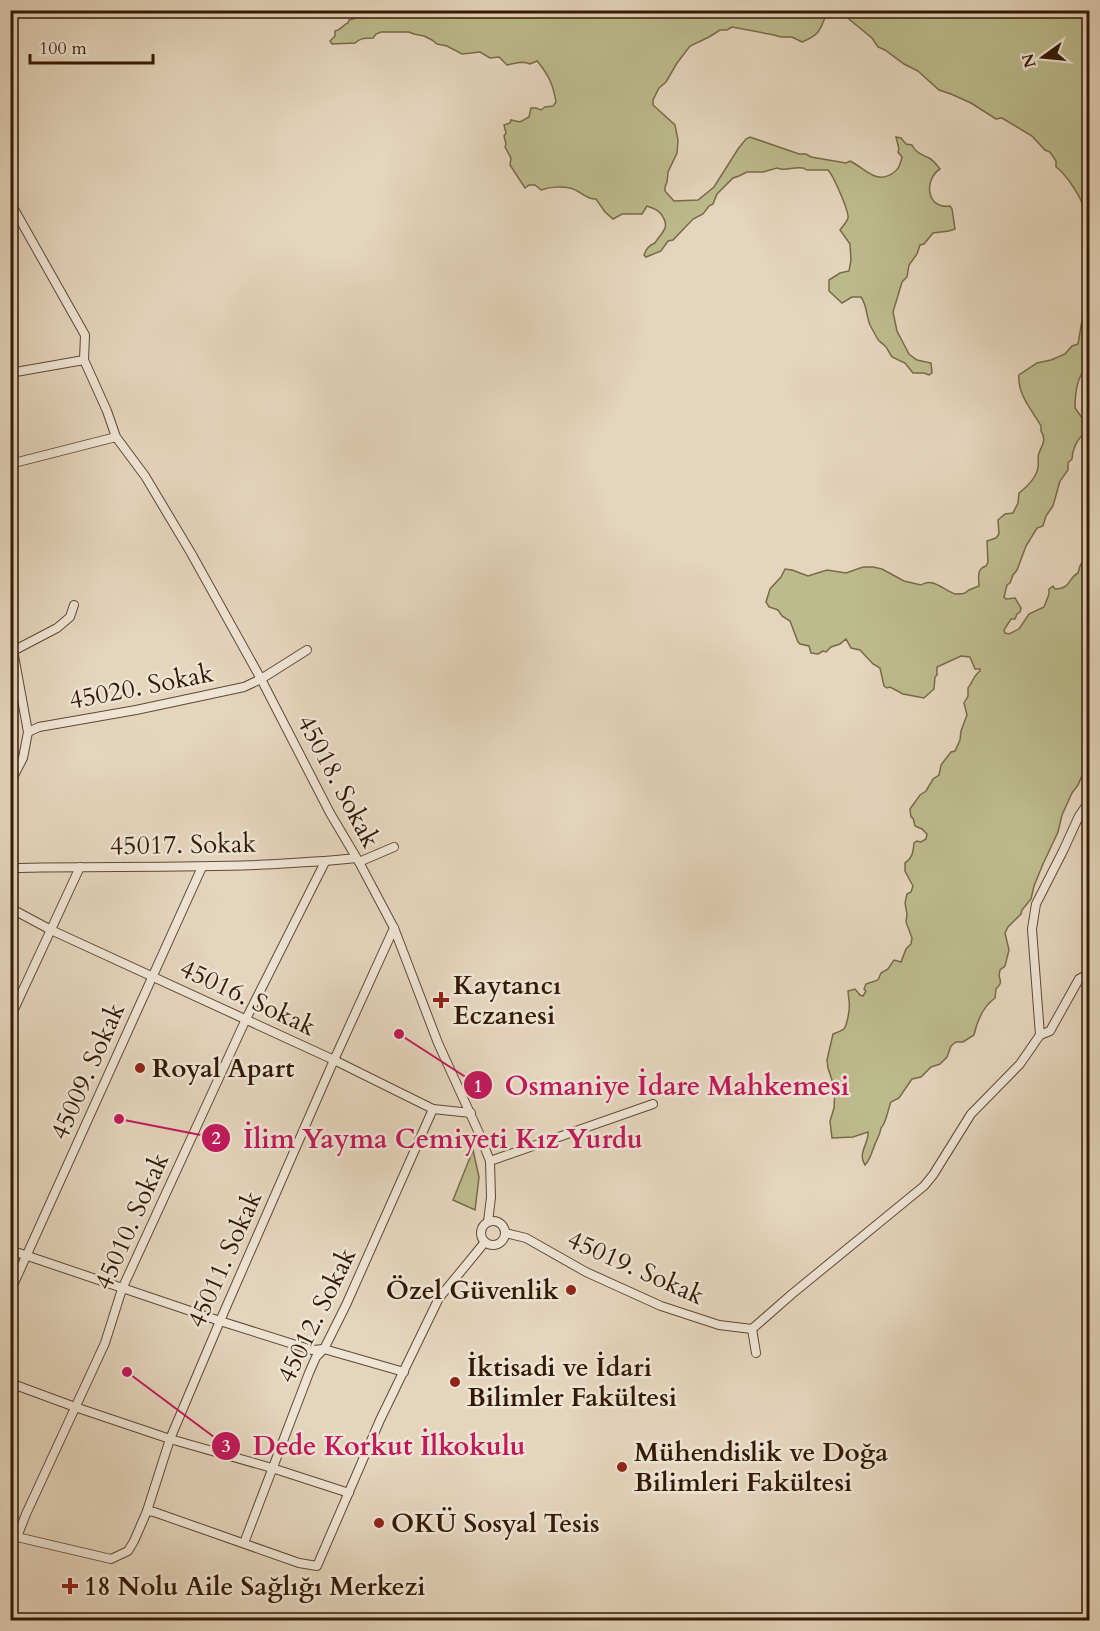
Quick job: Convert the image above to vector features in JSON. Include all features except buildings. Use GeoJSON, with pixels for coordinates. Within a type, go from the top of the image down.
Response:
{"type":"FeatureCollection","features":[{"type":"Feature","properties":{"kind":"street"},"geometry":{"type":"LineString","coordinates":[[10,202],[85,335],[84,360],[10,373]]}},
{"type":"Feature","properties":{"kind":"street","name":"45018. Sokak"},"geometry":{"type":"LineString","coordinates":[[84,360],[116,437],[145,476],[191,553],[261,679],[393,928],[438,1043],[471,1113],[490,1161],[491,1197],[488,1222]]}},
{"type":"Feature","properties":{"kind":"street"},"geometry":{"type":"LineString","coordinates":[[10,464],[116,437]]}},
{"type":"Feature","properties":{"kind":"street"},"geometry":{"type":"LineString","coordinates":[[13,651],[57,628],[70,616],[74,605]]}},
{"type":"Feature","properties":{"kind":"street"},"geometry":{"type":"LineString","coordinates":[[10,634],[28,732],[23,758],[10,783]]}},
{"type":"Feature","properties":{"kind":"street","name":"45020. Sokak"},"geometry":{"type":"LineString","coordinates":[[28,732],[39,727],[136,710],[244,687],[307,650]]}},
{"type":"Feature","properties":{"kind":"street"},"geometry":{"type":"LineString","coordinates":[[1040,1035],[1032,929],[1036,904],[1089,800]]}},
{"type":"Feature","properties":{"kind":"street","name":"45017. Sokak"},"geometry":{"type":"LineString","coordinates":[[10,868],[202,867],[325,862],[357,860],[394,847]]}},
{"type":"Feature","properties":{"kind":"street","name":"45010. Sokak"},"geometry":{"type":"LineString","coordinates":[[13,1536],[26,1514],[105,1343],[122,1289],[246,1019],[325,862]]}},
{"type":"Feature","properties":{"kind":"street"},"geometry":{"type":"LineString","coordinates":[[10,1018],[80,867]]}},
{"type":"Feature","properties":{"kind":"street","name":"45009. Sokak"},"geometry":{"type":"LineString","coordinates":[[10,1292],[202,867]]}},
{"type":"Feature","properties":{"kind":"street","name":"45016. Sokak"},"geometry":{"type":"LineString","coordinates":[[10,908],[51,930],[334,1060],[433,1109],[471,1113]]}},
{"type":"Feature","properties":{"kind":"street","name":"45011. Sokak"},"geometry":{"type":"LineString","coordinates":[[13,1536],[111,1559],[128,1551],[147,1511],[170,1440],[220,1321],[393,928]]}},
{"type":"Feature","properties":{"kind":"street"},"geometry":{"type":"LineString","coordinates":[[756,1353],[752,1329],[924,1186],[971,1114],[1020,1064],[1040,1035],[1050,1031],[1079,979],[1089,973]]}},
{"type":"Feature","properties":{"kind":"street"},"geometry":{"type":"LineString","coordinates":[[490,1161],[653,1104]]}},
{"type":"Feature","properties":{"kind":"street","name":"45012. Sokak"},"geometry":{"type":"LineString","coordinates":[[244,1543],[309,1373],[316,1357],[324,1348],[367,1259],[433,1109]]}},
{"type":"Feature","properties":{"kind":"street"},"geometry":{"type":"LineString","coordinates":[[492,1221],[500,1223],[505,1233],[500,1243],[492,1245],[485,1242],[481,1231],[484,1224],[492,1221]]}},
{"type":"Feature","properties":{"kind":"street","name":"45019. Sokak"},"geometry":{"type":"LineString","coordinates":[[505,1233],[526,1238],[586,1272],[661,1306],[719,1325],[752,1329]]}},
{"type":"Feature","properties":{"kind":"street"},"geometry":{"type":"LineString","coordinates":[[147,1511],[299,1563],[317,1566],[380,1420],[439,1298],[485,1242]]}},
{"type":"Feature","properties":{"kind":"street"},"geometry":{"type":"LineString","coordinates":[[10,1250],[122,1289],[312,1350],[324,1348],[404,1372]]}},
{"type":"Feature","properties":{"kind":"street"},"geometry":{"type":"LineString","coordinates":[[10,1383],[170,1440],[272,1468],[349,1493]]}},
{"type":"Feature","properties":{"kind":"shaded area"},"geometry":{"type":"Polygon","coordinates":[[[366,11],[828,11],[817,33],[802,42],[792,37],[781,37],[732,27],[720,30],[690,46],[666,82],[659,88],[653,100],[653,105],[675,125],[678,140],[677,153],[668,172],[665,191],[674,201],[698,200],[714,187],[738,149],[750,137],[811,157],[846,163],[850,161],[871,174],[881,177],[893,173],[900,165],[902,157],[898,152],[896,137],[912,145],[917,152],[932,160],[940,169],[931,180],[930,193],[936,203],[950,206],[955,229],[933,233],[924,244],[920,245],[909,265],[907,277],[902,282],[893,312],[897,331],[909,354],[917,360],[931,363],[932,373],[929,375],[913,373],[905,363],[892,357],[871,327],[861,297],[852,297],[842,303],[829,291],[829,280],[840,273],[849,271],[851,260],[850,244],[840,230],[848,214],[828,170],[777,168],[763,172],[747,172],[733,178],[717,194],[713,204],[703,214],[693,219],[673,240],[668,241],[661,251],[646,257],[644,255],[647,249],[655,243],[666,224],[656,210],[647,206],[642,214],[622,214],[613,219],[596,199],[589,198],[574,189],[559,187],[541,190],[535,185],[525,188],[510,165],[511,158],[505,147],[504,125],[510,123],[511,120],[520,122],[529,117],[531,108],[541,110],[553,106],[556,102],[550,80],[537,61],[530,64],[521,62],[507,65],[499,57],[490,58],[480,52],[462,54],[424,36],[409,32],[381,32],[373,38],[359,40],[355,43],[332,44],[330,41],[335,36],[335,31],[349,20],[363,16],[366,11]]]}},
{"type":"Feature","properties":{"kind":"shaded area"},"geometry":{"type":"Polygon","coordinates":[[[843,11],[1089,11],[1089,238],[1083,228],[1084,211],[1081,200],[1069,181],[1056,167],[1056,161],[1050,152],[1045,150],[1032,136],[1002,118],[996,119],[971,103],[939,90],[918,71],[878,47],[872,38],[850,20],[843,11]]]}},
{"type":"Feature","properties":{"kind":"shaded area"},"geometry":{"type":"Polygon","coordinates":[[[1089,295],[1089,365],[1079,379],[1075,402],[1075,408],[1085,422],[1085,433],[1076,445],[1072,459],[1068,463],[1068,470],[1060,481],[1053,506],[1043,526],[1037,528],[1026,546],[1017,570],[1007,585],[1004,597],[1006,599],[1015,598],[1021,608],[1015,619],[1011,619],[1004,630],[1009,634],[1019,629],[1029,614],[1044,607],[1049,589],[1053,586],[1055,589],[1060,589],[1067,585],[1078,573],[1089,550],[1089,759],[1062,815],[1058,832],[1034,886],[1031,899],[1005,933],[1009,950],[1005,966],[1000,970],[1000,982],[995,998],[982,1014],[974,1035],[951,1046],[947,1057],[940,1064],[931,1067],[921,1077],[912,1079],[899,1098],[891,1102],[865,1165],[862,1156],[868,1132],[853,1137],[832,1138],[830,1121],[834,1108],[835,1089],[827,1060],[833,1034],[843,1030],[846,1024],[850,1006],[848,991],[855,989],[863,996],[866,984],[878,980],[881,973],[888,969],[894,960],[901,962],[906,949],[911,944],[912,938],[906,922],[905,903],[907,894],[911,892],[913,886],[905,871],[905,863],[911,857],[914,843],[926,839],[927,834],[915,826],[910,809],[933,779],[939,775],[941,765],[951,752],[955,751],[967,715],[964,703],[968,696],[968,688],[980,669],[975,669],[970,657],[961,656],[937,667],[934,689],[924,698],[903,694],[884,686],[880,668],[860,650],[851,648],[846,639],[826,652],[811,653],[809,646],[798,642],[790,621],[778,610],[769,607],[766,602],[770,589],[785,569],[808,576],[827,570],[846,573],[863,567],[873,567],[882,569],[904,581],[921,585],[934,583],[955,594],[964,593],[979,586],[979,572],[988,562],[987,541],[996,538],[999,534],[998,520],[1005,514],[1013,513],[1018,503],[1019,493],[1036,475],[1038,455],[1044,437],[1041,426],[1020,389],[1019,375],[1037,363],[1065,354],[1072,346],[1078,344],[1085,303],[1089,295]]]}},
{"type":"Feature","properties":{"kind":"shaded area"},"geometry":{"type":"Polygon","coordinates":[[[473,1150],[479,1177],[475,1210],[453,1200],[473,1150]]]}},
{"type":"Feature","properties":{"kind":"place","name":"Kaytancı Eczanesi"},"geometry":{"type":"Point","coordinates":[441,1000]}},
{"type":"Feature","properties":{"kind":"place","name":"Osmaniye İdare Mahkemesi"},"geometry":{"type":"Point","coordinates":[399,1034]}},
{"type":"Feature","properties":{"kind":"place","name":"Royal Apart"},"geometry":{"type":"Point","coordinates":[140,1068]}},
{"type":"Feature","properties":{"kind":"place","name":"İlim Yayma Cemiyeti Kız Yurdu"},"geometry":{"type":"Point","coordinates":[119,1119]}},
{"type":"Feature","properties":{"kind":"place","name":"Özel Güvenlik"},"geometry":{"type":"Point","coordinates":[571,1290]}},
{"type":"Feature","properties":{"kind":"place","name":"Dede Korkut İlkokulu"},"geometry":{"type":"Point","coordinates":[127,1372]}},
{"type":"Feature","properties":{"kind":"place","name":"İktisadi ve İdari Bilimler Fakültesi"},"geometry":{"type":"Point","coordinates":[455,1382]}},
{"type":"Feature","properties":{"kind":"place","name":"Mühendislik ve Doğa Bilimleri Fakültesi"},"geometry":{"type":"Point","coordinates":[622,1467]}},
{"type":"Feature","properties":{"kind":"place","name":"OKÜ Sosyal Tesis"},"geometry":{"type":"Point","coordinates":[379,1523]}},
{"type":"Feature","properties":{"kind":"place","name":"18 Nolu Aile Sağlığı Merkezi"},"geometry":{"type":"Point","coordinates":[70,1586]}}]}
